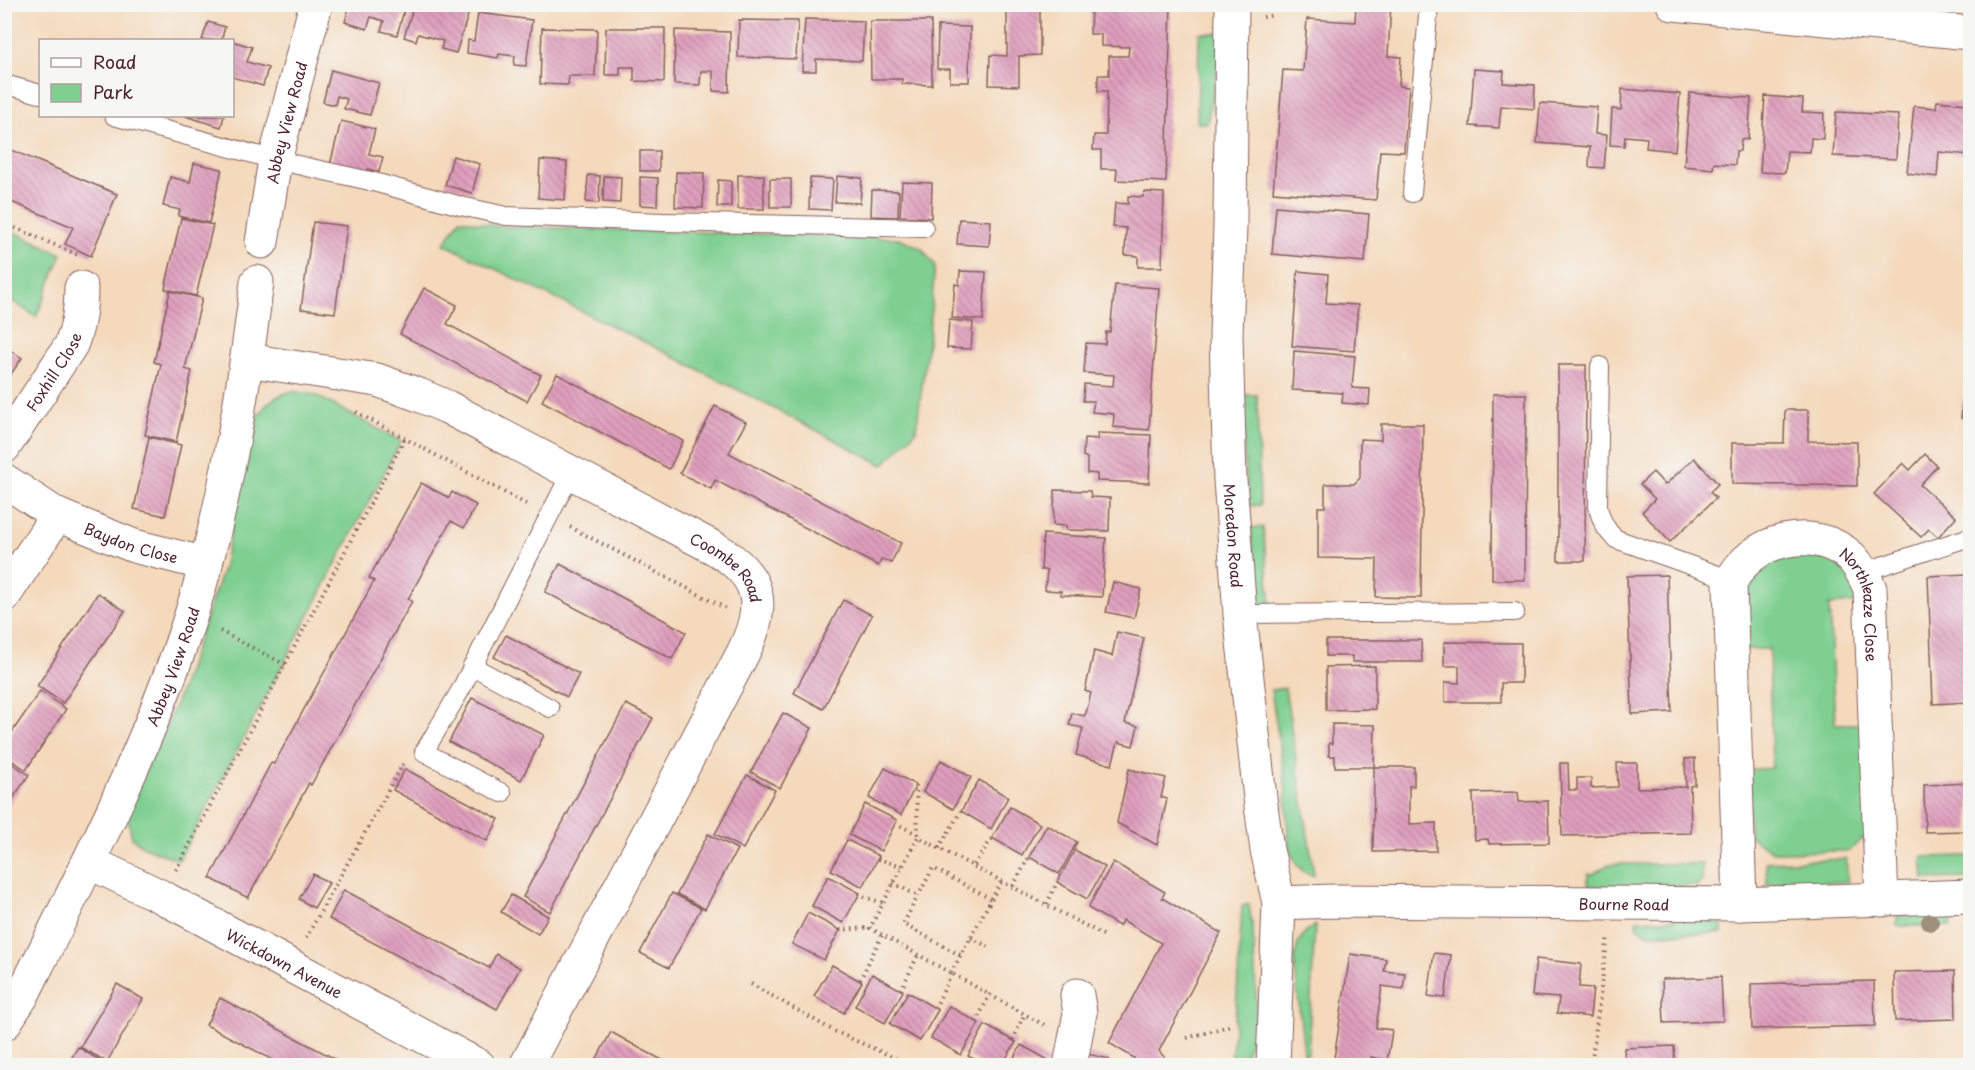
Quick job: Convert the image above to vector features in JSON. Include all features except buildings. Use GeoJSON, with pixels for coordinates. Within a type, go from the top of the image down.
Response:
{"type":"FeatureCollection","features":[{"type":"Feature","properties":{"kind":"street","name":"Abbey View Road"},"geometry":{"type":"LineString","coordinates":[[262,242],[275,160],[316,4]]}},
{"type":"Feature","properties":{"kind":"street","name":"Moredon Road"},"geometry":{"type":"LineString","coordinates":[[1232,4],[1231,194],[1226,347],[1230,480],[1240,614],[1260,798],[1267,850],[1279,903],[1273,1065]]}},
{"type":"Feature","properties":{"kind":"street"},"geometry":{"type":"LineString","coordinates":[[1673,4],[1971,33]]}},
{"type":"Feature","properties":{"kind":"street","name":"Abbey View Road"},"geometry":{"type":"LineString","coordinates":[[4,1024],[21,996],[110,819],[167,681],[190,616],[206,564],[228,472],[247,360],[257,282]]}},
{"type":"Feature","properties":{"kind":"street","name":"Foxhill Close"},"geometry":{"type":"LineString","coordinates":[[4,447],[71,345],[79,321],[81,288]]}},
{"type":"Feature","properties":{"kind":"street","name":"Coombe Road"},"geometry":{"type":"LineString","coordinates":[[247,360],[361,376],[390,384],[447,407],[716,549],[736,562],[746,572],[753,585],[757,600],[755,624],[744,653],[526,1065]]}},
{"type":"Feature","properties":{"kind":"street","name":"Baydon Close"},"geometry":{"type":"LineString","coordinates":[[4,480],[57,514],[134,546],[206,564]]}},
{"type":"Feature","properties":{"kind":"street"},"geometry":{"type":"LineString","coordinates":[[4,596],[57,514]]}},
{"type":"Feature","properties":{"kind":"street","name":"Northleaze Close"},"geometry":{"type":"LineString","coordinates":[[1732,580],[1735,571],[1762,548],[1794,538],[1814,539],[1836,547],[1850,557],[1863,572],[1870,589],[1882,900]]}},
{"type":"Feature","properties":{"kind":"street"},"geometry":{"type":"LineString","coordinates":[[1732,580],[1730,584],[1740,904]]}},
{"type":"Feature","properties":{"kind":"street","name":"Wickdown Avenue"},"geometry":{"type":"LineString","coordinates":[[89,862],[160,896],[479,1065]]}},
{"type":"Feature","properties":{"kind":"street","name":"Bourne Road"},"geometry":{"type":"LineString","coordinates":[[1279,903],[1334,901],[1612,905],[1740,904],[1971,896]]}},
{"type":"Feature","properties":{"kind":"street"},"geometry":{"type":"LineString","coordinates":[[1073,1055],[1080,1013],[1077,995]]}},
{"type":"Feature","properties":{"kind":"lane"},"geometry":{"type":"LineString","coordinates":[[1412,193],[1429,4]]}},
{"type":"Feature","properties":{"kind":"lane"},"geometry":{"type":"LineString","coordinates":[[4,84],[39,94]]}},
{"type":"Feature","properties":{"kind":"lane"},"geometry":{"type":"LineString","coordinates":[[118,117],[275,160],[370,181],[506,216],[924,228]]}},
{"type":"Feature","properties":{"kind":"lane"},"geometry":{"type":"LineString","coordinates":[[1600,366],[1598,508],[1609,533],[1616,539],[1732,580]]}},
{"type":"Feature","properties":{"kind":"lane"},"geometry":{"type":"LineString","coordinates":[[502,793],[424,752],[460,691],[571,473]]}},
{"type":"Feature","properties":{"kind":"lane"},"geometry":{"type":"LineString","coordinates":[[1863,572],[1971,537]]}},
{"type":"Feature","properties":{"kind":"lane"},"geometry":{"type":"LineString","coordinates":[[1240,614],[1515,612]]}},
{"type":"Feature","properties":{"kind":"lane"},"geometry":{"type":"LineString","coordinates":[[472,666],[550,708]]}},
{"type":"Feature","properties":{"kind":"path"},"geometry":{"type":"LineString","coordinates":[[4,223],[78,255],[81,288]]}},
{"type":"Feature","properties":{"kind":"path"},"geometry":{"type":"LineString","coordinates":[[352,410],[755,624]]}},
{"type":"Feature","properties":{"kind":"path"},"geometry":{"type":"LineString","coordinates":[[160,896],[182,860],[405,438]]}},
{"type":"Feature","properties":{"kind":"path"},"geometry":{"type":"LineString","coordinates":[[190,616],[286,665]]}},
{"type":"Feature","properties":{"kind":"path"},"geometry":{"type":"LineString","coordinates":[[291,965],[409,753],[424,752]]}},
{"type":"Feature","properties":{"kind":"path"},"geometry":{"type":"LineString","coordinates":[[870,928],[918,836],[916,784]]}},
{"type":"Feature","properties":{"kind":"path"},"geometry":{"type":"LineString","coordinates":[[939,848],[961,812]]}},
{"type":"Feature","properties":{"kind":"path"},"geometry":{"type":"LineString","coordinates":[[896,823],[1107,936]]}},
{"type":"Feature","properties":{"kind":"path"},"geometry":{"type":"LineString","coordinates":[[974,865],[992,838]]}},
{"type":"Feature","properties":{"kind":"path"},"geometry":{"type":"LineString","coordinates":[[1012,886],[1029,857]]}},
{"type":"Feature","properties":{"kind":"path"},"geometry":{"type":"LineString","coordinates":[[878,859],[902,866]]}},
{"type":"Feature","properties":{"kind":"path"},"geometry":{"type":"LineString","coordinates":[[960,955],[903,924],[933,868],[991,899]]}},
{"type":"Feature","properties":{"kind":"path"},"geometry":{"type":"LineString","coordinates":[[935,1008],[960,955],[1002,880]]}},
{"type":"Feature","properties":{"kind":"path"},"geometry":{"type":"LineString","coordinates":[[1047,904],[1057,882]]}},
{"type":"Feature","properties":{"kind":"path"},"geometry":{"type":"LineString","coordinates":[[893,883],[918,896]]}},
{"type":"Feature","properties":{"kind":"path"},"geometry":{"type":"LineString","coordinates":[[858,895],[883,903]]}},
{"type":"Feature","properties":{"kind":"path"},"geometry":{"type":"LineString","coordinates":[[1591,1065],[1612,905]]}},
{"type":"Feature","properties":{"kind":"path"},"geometry":{"type":"LineString","coordinates":[[840,930],[870,928],[1025,1013],[1073,1055]]}},
{"type":"Feature","properties":{"kind":"path"},"geometry":{"type":"LineString","coordinates":[[860,980],[882,935]]}},
{"type":"Feature","properties":{"kind":"path"},"geometry":{"type":"LineString","coordinates":[[971,938],[989,947]]}},
{"type":"Feature","properties":{"kind":"path"},"geometry":{"type":"LineString","coordinates":[[901,990],[918,955]]}},
{"type":"Feature","properties":{"kind":"path"},"geometry":{"type":"LineString","coordinates":[[751,984],[834,1031],[914,1065]]}},
{"type":"Feature","properties":{"kind":"path"},"geometry":{"type":"LineString","coordinates":[[976,1022],[990,994]]}},
{"type":"Feature","properties":{"kind":"path"},"geometry":{"type":"LineString","coordinates":[[1012,1040],[1025,1013]]}},
{"type":"Feature","properties":{"kind":"path"},"geometry":{"type":"LineString","coordinates":[[1187,1038],[1229,1026]]}},
{"type":"Feature","properties":{"kind":"green space"},"geometry":{"type":"Polygon","coordinates":[[[1199,33],[1220,33],[1220,59],[1207,123],[1197,123],[1199,33]]]}},
{"type":"Feature","properties":{"kind":"green space"},"geometry":{"type":"Polygon","coordinates":[[[460,219],[496,226],[899,238],[921,248],[935,265],[929,334],[916,431],[883,465],[661,350],[444,244],[460,219]]]}},
{"type":"Feature","properties":{"kind":"green space"},"geometry":{"type":"Polygon","coordinates":[[[5,228],[62,254],[36,317],[5,296],[5,228]]]}},
{"type":"Feature","properties":{"kind":"green space"},"geometry":{"type":"Polygon","coordinates":[[[292,391],[315,395],[401,441],[179,860],[144,847],[132,838],[128,819],[133,797],[176,703],[223,569],[255,420],[270,401],[292,391]]]}},
{"type":"Feature","properties":{"kind":"green space"},"geometry":{"type":"Polygon","coordinates":[[[1244,395],[1257,395],[1260,505],[1249,506],[1244,454],[1244,395]]]}},
{"type":"Feature","properties":{"kind":"green space"},"geometry":{"type":"Polygon","coordinates":[[[1263,527],[1271,606],[1258,607],[1251,528],[1263,527]]]}},
{"type":"Feature","properties":{"kind":"green space"},"geometry":{"type":"Polygon","coordinates":[[[1830,554],[1846,567],[1860,602],[1829,605],[1835,724],[1865,724],[1869,834],[1848,851],[1773,852],[1749,836],[1747,770],[1772,768],[1769,649],[1743,649],[1744,583],[1773,557],[1830,554]]]}},
{"type":"Feature","properties":{"kind":"green space"},"geometry":{"type":"Polygon","coordinates":[[[1285,688],[1314,876],[1304,872],[1297,865],[1289,849],[1285,780],[1271,690],[1285,688]]]}},
{"type":"Feature","properties":{"kind":"green space"},"geometry":{"type":"Polygon","coordinates":[[[1970,856],[1970,878],[1924,879],[1922,857],[1970,856]]]}},
{"type":"Feature","properties":{"kind":"green space"},"geometry":{"type":"Polygon","coordinates":[[[1846,859],[1848,882],[1767,884],[1766,862],[1846,859]]]}},
{"type":"Feature","properties":{"kind":"green space"},"geometry":{"type":"Polygon","coordinates":[[[1609,864],[1702,864],[1702,881],[1696,886],[1592,887],[1588,883],[1588,874],[1593,874],[1609,864]]]}},
{"type":"Feature","properties":{"kind":"green space"},"geometry":{"type":"Polygon","coordinates":[[[1249,904],[1253,931],[1257,1013],[1255,1036],[1242,1065],[1231,1065],[1242,906],[1249,904]]]}},
{"type":"Feature","properties":{"kind":"green space"},"geometry":{"type":"Polygon","coordinates":[[[1952,913],[1951,926],[1897,926],[1897,916],[1952,913]]]}},
{"type":"Feature","properties":{"kind":"green space"},"geometry":{"type":"Polygon","coordinates":[[[1698,919],[1722,924],[1722,933],[1649,934],[1637,927],[1637,920],[1698,919]]]}},
{"type":"Feature","properties":{"kind":"green space"},"geometry":{"type":"Polygon","coordinates":[[[1315,925],[1308,1054],[1304,1054],[1294,958],[1299,941],[1306,931],[1315,925]]]}}]}
